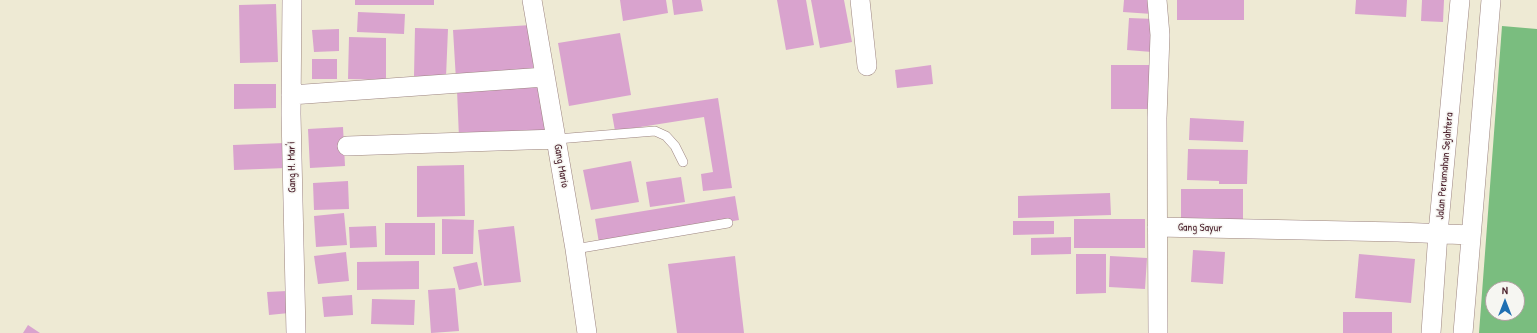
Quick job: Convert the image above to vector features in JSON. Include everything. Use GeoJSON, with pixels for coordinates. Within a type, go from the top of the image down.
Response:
{"type":"FeatureCollection","features":[{"type":"Feature","properties":{"kind":"street","name":"Gang H. Mar'i"},"geometry":{"type":"LineString","coordinates":[[292,0],[291,95],[296,333]]}},
{"type":"Feature","properties":{"kind":"street","name":"Gang Mario"},"geometry":{"type":"LineString","coordinates":[[532,0],[557,139],[587,333]]}},
{"type":"Feature","properties":{"kind":"street"},"geometry":{"type":"LineString","coordinates":[[860,0],[867,66]]}},
{"type":"Feature","properties":{"kind":"street"},"geometry":{"type":"LineString","coordinates":[[1157,0],[1160,35],[1157,118],[1158,333]]}},
{"type":"Feature","properties":{"kind":"street","name":"Jalan Perumahan Sejahtera"},"geometry":{"type":"LineString","coordinates":[[1431,333],[1438,233],[1460,0]]}},
{"type":"Feature","properties":{"kind":"street"},"geometry":{"type":"LineString","coordinates":[[1463,333],[1491,0]]}},
{"type":"Feature","properties":{"kind":"street"},"geometry":{"type":"LineString","coordinates":[[291,95],[545,77]]}},
{"type":"Feature","properties":{"kind":"street"},"geometry":{"type":"LineString","coordinates":[[347,146],[557,139]]}},
{"type":"Feature","properties":{"kind":"street","name":"Gang Sayur"},"geometry":{"type":"LineString","coordinates":[[1157,227],[1471,235]]}},
{"type":"Feature","properties":{"kind":"lane"},"geometry":{"type":"LineString","coordinates":[[557,139],[655,130],[666,136],[675,146],[683,162]]}},
{"type":"Feature","properties":{"kind":"lane"},"geometry":{"type":"LineString","coordinates":[[575,249],[728,223]]}},
{"type":"Feature","properties":{"kind":"green space"},"geometry":{"type":"Polygon","coordinates":[[[1502,26],[1537,29],[1537,333],[1479,333],[1502,26]]]}},
{"type":"Feature","properties":{"kind":"building"},"geometry":{"type":"Polygon","coordinates":[[[355,0],[434,0],[434,5],[355,5],[355,0]]]}},
{"type":"Feature","properties":{"kind":"building"},"geometry":{"type":"Polygon","coordinates":[[[620,0],[666,0],[668,13],[623,21],[620,0]]]}},
{"type":"Feature","properties":{"kind":"building"},"geometry":{"type":"Polygon","coordinates":[[[672,0],[701,0],[703,11],[674,15],[672,0]]]}},
{"type":"Feature","properties":{"kind":"building"},"geometry":{"type":"Polygon","coordinates":[[[777,0],[806,0],[814,45],[786,50],[777,0]]]}},
{"type":"Feature","properties":{"kind":"building"},"geometry":{"type":"Polygon","coordinates":[[[811,0],[844,0],[852,42],[820,48],[811,0]]]}},
{"type":"Feature","properties":{"kind":"building"},"geometry":{"type":"Polygon","coordinates":[[[1124,0],[1153,0],[1152,14],[1123,12],[1124,0]]]}},
{"type":"Feature","properties":{"kind":"building"},"geometry":{"type":"Polygon","coordinates":[[[1177,0],[1244,0],[1244,20],[1177,20],[1177,0]]]}},
{"type":"Feature","properties":{"kind":"building"},"geometry":{"type":"Polygon","coordinates":[[[1356,0],[1407,0],[1406,17],[1355,14],[1356,0]]]}},
{"type":"Feature","properties":{"kind":"building"},"geometry":{"type":"Polygon","coordinates":[[[1422,0],[1444,0],[1443,22],[1421,21],[1422,0]]]}},
{"type":"Feature","properties":{"kind":"building"},"geometry":{"type":"Polygon","coordinates":[[[276,4],[278,62],[240,63],[239,5],[276,4]]]}},
{"type":"Feature","properties":{"kind":"building"},"geometry":{"type":"Polygon","coordinates":[[[358,12],[405,14],[404,34],[357,32],[358,12]]]}},
{"type":"Feature","properties":{"kind":"building"},"geometry":{"type":"Polygon","coordinates":[[[1129,18],[1155,19],[1152,52],[1127,50],[1129,18]]]}},
{"type":"Feature","properties":{"kind":"building"},"geometry":{"type":"Polygon","coordinates":[[[531,25],[534,74],[456,80],[453,30],[531,25]]]}},
{"type":"Feature","properties":{"kind":"building"},"geometry":{"type":"Polygon","coordinates":[[[415,28],[448,29],[446,77],[414,76],[415,28]]]}},
{"type":"Feature","properties":{"kind":"building"},"geometry":{"type":"Polygon","coordinates":[[[339,29],[339,51],[314,52],[312,30],[339,29]]]}},
{"type":"Feature","properties":{"kind":"building"},"geometry":{"type":"Polygon","coordinates":[[[620,33],[631,95],[569,106],[558,43],[620,33]]]}},
{"type":"Feature","properties":{"kind":"building"},"geometry":{"type":"Polygon","coordinates":[[[349,37],[386,38],[386,80],[348,79],[349,37]]]}},
{"type":"Feature","properties":{"kind":"building"},"geometry":{"type":"Polygon","coordinates":[[[312,59],[337,59],[337,79],[312,79],[312,59]]]}},
{"type":"Feature","properties":{"kind":"building"},"geometry":{"type":"Polygon","coordinates":[[[931,65],[933,84],[897,88],[895,70],[931,65]]]}},
{"type":"Feature","properties":{"kind":"building"},"geometry":{"type":"Polygon","coordinates":[[[1111,65],[1155,65],[1154,109],[1111,109],[1111,65]]]}},
{"type":"Feature","properties":{"kind":"building"},"geometry":{"type":"Polygon","coordinates":[[[234,84],[276,84],[276,108],[234,109],[234,84]]]}},
{"type":"Feature","properties":{"kind":"building"},"geometry":{"type":"Polygon","coordinates":[[[542,85],[545,133],[459,138],[457,90],[542,85]]]}},
{"type":"Feature","properties":{"kind":"building"},"geometry":{"type":"Polygon","coordinates":[[[718,98],[732,188],[703,191],[701,174],[713,172],[704,117],[615,131],[612,114],[718,98]]]}},
{"type":"Feature","properties":{"kind":"building"},"geometry":{"type":"Polygon","coordinates":[[[1190,118],[1244,121],[1243,142],[1189,140],[1190,118]]]}},
{"type":"Feature","properties":{"kind":"building"},"geometry":{"type":"Polygon","coordinates":[[[343,127],[345,166],[310,168],[308,129],[343,127]]]}},
{"type":"Feature","properties":{"kind":"building"},"geometry":{"type":"Polygon","coordinates":[[[285,143],[286,168],[234,170],[233,145],[285,143]]]}},
{"type":"Feature","properties":{"kind":"building"},"geometry":{"type":"Polygon","coordinates":[[[1188,149],[1248,150],[1247,184],[1219,184],[1219,181],[1187,180],[1188,149]]]}},
{"type":"Feature","properties":{"kind":"building"},"geometry":{"type":"Polygon","coordinates":[[[631,161],[639,202],[591,210],[583,170],[631,161]]]}},
{"type":"Feature","properties":{"kind":"building"},"geometry":{"type":"Polygon","coordinates":[[[464,165],[465,216],[417,217],[417,166],[464,165]]]}},
{"type":"Feature","properties":{"kind":"building"},"geometry":{"type":"Polygon","coordinates":[[[681,177],[685,202],[650,207],[646,182],[681,177]]]}},
{"type":"Feature","properties":{"kind":"building"},"geometry":{"type":"Polygon","coordinates":[[[348,181],[349,209],[314,210],[313,183],[348,181]]]}},
{"type":"Feature","properties":{"kind":"building"},"geometry":{"type":"Polygon","coordinates":[[[1181,189],[1243,189],[1243,220],[1181,220],[1181,189]]]}},
{"type":"Feature","properties":{"kind":"building"},"geometry":{"type":"Polygon","coordinates":[[[1110,193],[1111,215],[1018,218],[1018,196],[1110,193]]]}},
{"type":"Feature","properties":{"kind":"building"},"geometry":{"type":"Polygon","coordinates":[[[735,196],[739,220],[599,243],[595,219],[735,196]]]}},
{"type":"Feature","properties":{"kind":"building"},"geometry":{"type":"Polygon","coordinates":[[[344,213],[347,245],[316,247],[314,216],[344,213]]]}},
{"type":"Feature","properties":{"kind":"building"},"geometry":{"type":"Polygon","coordinates":[[[442,219],[474,220],[473,254],[442,254],[442,219]]]}},
{"type":"Feature","properties":{"kind":"building"},"geometry":{"type":"Polygon","coordinates":[[[1074,219],[1145,219],[1145,248],[1074,248],[1074,219]]]}},
{"type":"Feature","properties":{"kind":"building"},"geometry":{"type":"Polygon","coordinates":[[[1013,221],[1054,221],[1054,234],[1013,235],[1013,221]]]}},
{"type":"Feature","properties":{"kind":"building"},"geometry":{"type":"Polygon","coordinates":[[[385,223],[435,223],[435,255],[385,255],[385,223]]]}},
{"type":"Feature","properties":{"kind":"building"},"geometry":{"type":"Polygon","coordinates":[[[376,226],[377,247],[350,248],[349,227],[376,226]]]}},
{"type":"Feature","properties":{"kind":"building"},"geometry":{"type":"Polygon","coordinates":[[[514,226],[521,282],[484,286],[478,230],[514,226]]]}},
{"type":"Feature","properties":{"kind":"building"},"geometry":{"type":"Polygon","coordinates":[[[1071,237],[1071,254],[1031,255],[1031,238],[1071,237]]]}},
{"type":"Feature","properties":{"kind":"building"},"geometry":{"type":"Polygon","coordinates":[[[1193,250],[1225,252],[1223,284],[1191,282],[1193,250]]]}},
{"type":"Feature","properties":{"kind":"building"},"geometry":{"type":"Polygon","coordinates":[[[346,252],[349,281],[318,284],[314,256],[346,252]]]}},
{"type":"Feature","properties":{"kind":"building"},"geometry":{"type":"Polygon","coordinates":[[[1076,254],[1106,254],[1106,293],[1076,294],[1076,254]]]}},
{"type":"Feature","properties":{"kind":"building"},"geometry":{"type":"Polygon","coordinates":[[[1359,254],[1415,259],[1411,303],[1355,298],[1359,254]]]}},
{"type":"Feature","properties":{"kind":"building"},"geometry":{"type":"Polygon","coordinates":[[[735,256],[744,333],[677,333],[668,264],[735,256]]]}},
{"type":"Feature","properties":{"kind":"building"},"geometry":{"type":"Polygon","coordinates":[[[1110,256],[1147,258],[1145,289],[1109,287],[1110,256]]]}},
{"type":"Feature","properties":{"kind":"building"},"geometry":{"type":"Polygon","coordinates":[[[419,261],[419,289],[357,290],[357,262],[419,261]]]}},
{"type":"Feature","properties":{"kind":"building"},"geometry":{"type":"Polygon","coordinates":[[[477,262],[482,285],[459,290],[453,267],[477,262]]]}},
{"type":"Feature","properties":{"kind":"building"},"geometry":{"type":"Polygon","coordinates":[[[455,288],[459,331],[431,333],[428,290],[455,288]]]}},
{"type":"Feature","properties":{"kind":"building"},"geometry":{"type":"Polygon","coordinates":[[[287,291],[289,313],[269,315],[267,292],[287,291]]]}},
{"type":"Feature","properties":{"kind":"building"},"geometry":{"type":"Polygon","coordinates":[[[352,295],[353,315],[324,317],[322,297],[352,295]]]}},
{"type":"Feature","properties":{"kind":"building"},"geometry":{"type":"Polygon","coordinates":[[[372,299],[415,300],[414,325],[371,324],[372,299]]]}},
{"type":"Feature","properties":{"kind":"building"},"geometry":{"type":"Polygon","coordinates":[[[1343,312],[1392,312],[1392,333],[1343,333],[1343,312]]]}},
{"type":"Feature","properties":{"kind":"building"},"geometry":{"type":"Polygon","coordinates":[[[28,325],[40,333],[23,333],[28,325]]]}}]}
